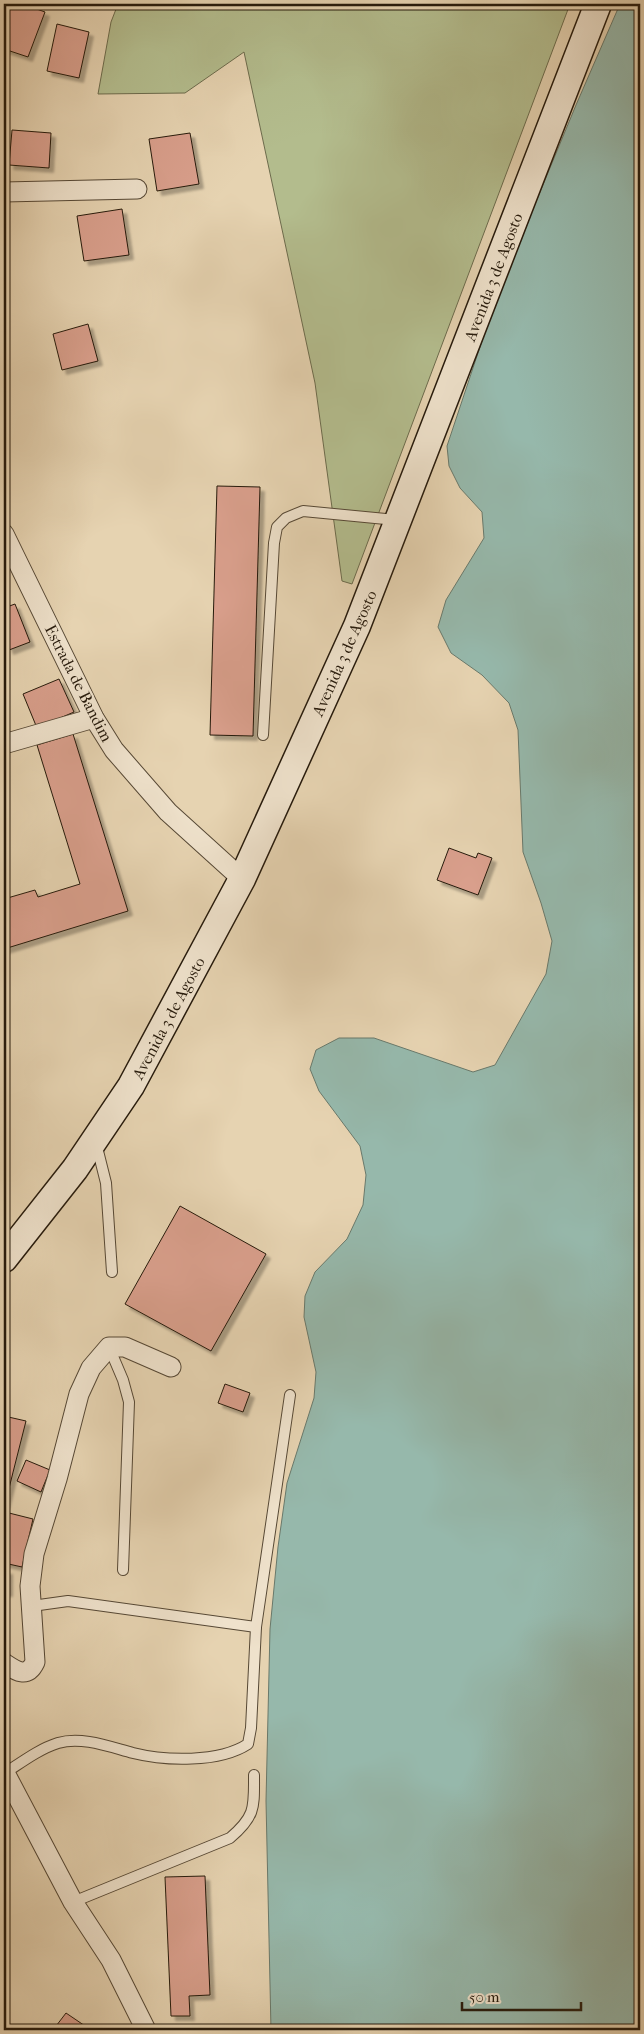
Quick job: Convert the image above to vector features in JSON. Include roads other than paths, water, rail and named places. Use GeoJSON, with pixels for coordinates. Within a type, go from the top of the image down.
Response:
{"type":"FeatureCollection","features":[{"type":"Feature","properties":{"kind":"street","name":"Avenida 3 de Agosto"},"geometry":{"type":"LineString","coordinates":[[4,1259],[75,1169],[131,1086],[242,879],[357,626],[400,521],[598,4]]}},
{"type":"Feature","properties":{"kind":"street"},"geometry":{"type":"LineString","coordinates":[[4,192],[137,189]]}},
{"type":"Feature","properties":{"kind":"street","name":"Estrada de Bandim"},"geometry":{"type":"LineString","coordinates":[[4,534],[94,718],[114,750],[168,812],[242,879]]}},
{"type":"Feature","properties":{"kind":"street"},"geometry":{"type":"LineString","coordinates":[[4,744],[94,718]]}},
{"type":"Feature","properties":{"kind":"street"},"geometry":{"type":"LineString","coordinates":[[4,1663],[17,1672],[24,1673],[32,1669],[35,1662],[30,1586],[34,1554],[57,1479],[79,1394],[91,1368],[108,1347],[125,1347],[172,1367]]}},
{"type":"Feature","properties":{"kind":"street"},"geometry":{"type":"LineString","coordinates":[[4,1772],[73,1902],[111,1960],[146,2030]]}},
{"type":"Feature","properties":{"kind":"lane"},"geometry":{"type":"LineString","coordinates":[[262,735],[274,543],[277,527],[286,518],[303,511],[400,521]]}},
{"type":"Feature","properties":{"kind":"lane"},"geometry":{"type":"LineString","coordinates":[[95,1140],[106,1183],[112,1272]]}},
{"type":"Feature","properties":{"kind":"lane"},"geometry":{"type":"LineString","coordinates":[[108,1347],[124,1380],[129,1402],[124,1570]]}},
{"type":"Feature","properties":{"kind":"lane"},"geometry":{"type":"LineString","coordinates":[[4,1772],[59,1742],[89,1742],[136,1754],[185,1759],[223,1754],[238,1750],[248,1744],[251,1728],[256,1627],[290,1395]]}},
{"type":"Feature","properties":{"kind":"lane"},"geometry":{"type":"LineString","coordinates":[[32,1606],[68,1601],[256,1627]]}},
{"type":"Feature","properties":{"kind":"lane"},"geometry":{"type":"LineString","coordinates":[[73,1902],[230,1838],[243,1827],[250,1817],[254,1804],[254,1774]]}}]}
